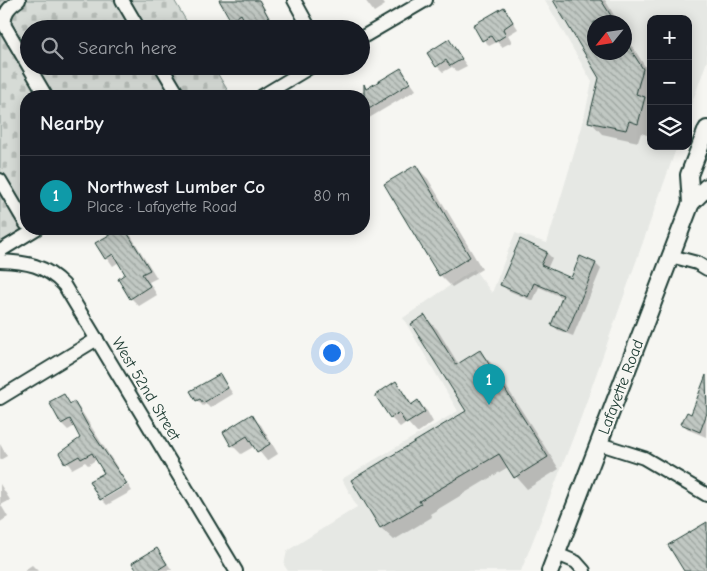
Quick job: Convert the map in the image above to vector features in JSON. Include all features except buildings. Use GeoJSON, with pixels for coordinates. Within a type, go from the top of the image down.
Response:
{"type":"FeatureCollection","features":[{"type":"Feature","properties":{"kind":"main road","name":"Lafayette Road"},"geometry":{"type":"LineString","coordinates":[[691,203],[689,174],[707,129]]}},
{"type":"Feature","properties":{"kind":"main road","name":"Lafayette Road"},"geometry":{"type":"LineString","coordinates":[[550,571],[691,203],[707,187]]}},
{"type":"Feature","properties":{"kind":"street"},"geometry":{"type":"LineString","coordinates":[[20,0],[7,11],[4,18],[5,26],[20,52]]}},
{"type":"Feature","properties":{"kind":"street"},"geometry":{"type":"LineString","coordinates":[[122,0],[134,20]]}},
{"type":"Feature","properties":{"kind":"street"},"geometry":{"type":"LineString","coordinates":[[294,0],[305,20]]}},
{"type":"Feature","properties":{"kind":"street"},"geometry":{"type":"LineString","coordinates":[[370,33],[426,0]]}},
{"type":"Feature","properties":{"kind":"street"},"geometry":{"type":"LineString","coordinates":[[34,75],[42,90]]}},
{"type":"Feature","properties":{"kind":"street"},"geometry":{"type":"LineString","coordinates":[[166,75],[175,90]]}},
{"type":"Feature","properties":{"kind":"street"},"geometry":{"type":"LineString","coordinates":[[272,90],[297,75]]}},
{"type":"Feature","properties":{"kind":"street"},"geometry":{"type":"LineString","coordinates":[[0,180],[20,211]]}},
{"type":"Feature","properties":{"kind":"street"},"geometry":{"type":"LineString","coordinates":[[0,251],[22,235]]}},
{"type":"Feature","properties":{"kind":"street"},"geometry":{"type":"LineString","coordinates":[[671,256],[697,263],[707,269]]}},
{"type":"Feature","properties":{"kind":"street","name":"West 52nd Street"},"geometry":{"type":"LineString","coordinates":[[0,261],[30,263],[54,274],[64,285],[236,571]]}},
{"type":"Feature","properties":{"kind":"street"},"geometry":{"type":"LineString","coordinates":[[0,398],[97,339]]}},
{"type":"Feature","properties":{"kind":"street"},"geometry":{"type":"LineString","coordinates":[[600,444],[644,458],[707,495]]}},
{"type":"Feature","properties":{"kind":"street"},"geometry":{"type":"LineString","coordinates":[[557,554],[576,562],[584,571]]}},
{"type":"Feature","properties":{"kind":"shaded area"},"geometry":{"type":"Polygon","coordinates":[[[545,0],[707,0],[707,61],[692,103],[692,15],[647,15],[647,150],[676,150],[580,420],[521,571],[288,571],[284,565],[287,551],[357,507],[342,479],[458,411],[403,318],[474,269],[492,293],[515,233],[547,243],[582,127],[592,82],[545,0]]]}},
{"type":"Feature","properties":{"kind":"green space"},"geometry":{"type":"Polygon","coordinates":[[[0,0],[174,0],[186,20],[20,20],[20,75],[218,75],[227,90],[20,90],[20,230],[0,242],[0,0]]]}},
{"type":"Feature","properties":{"kind":"place","name":"Northwest Lumber Co"},"geometry":{"type":"Point","coordinates":[489,405]}}]}
